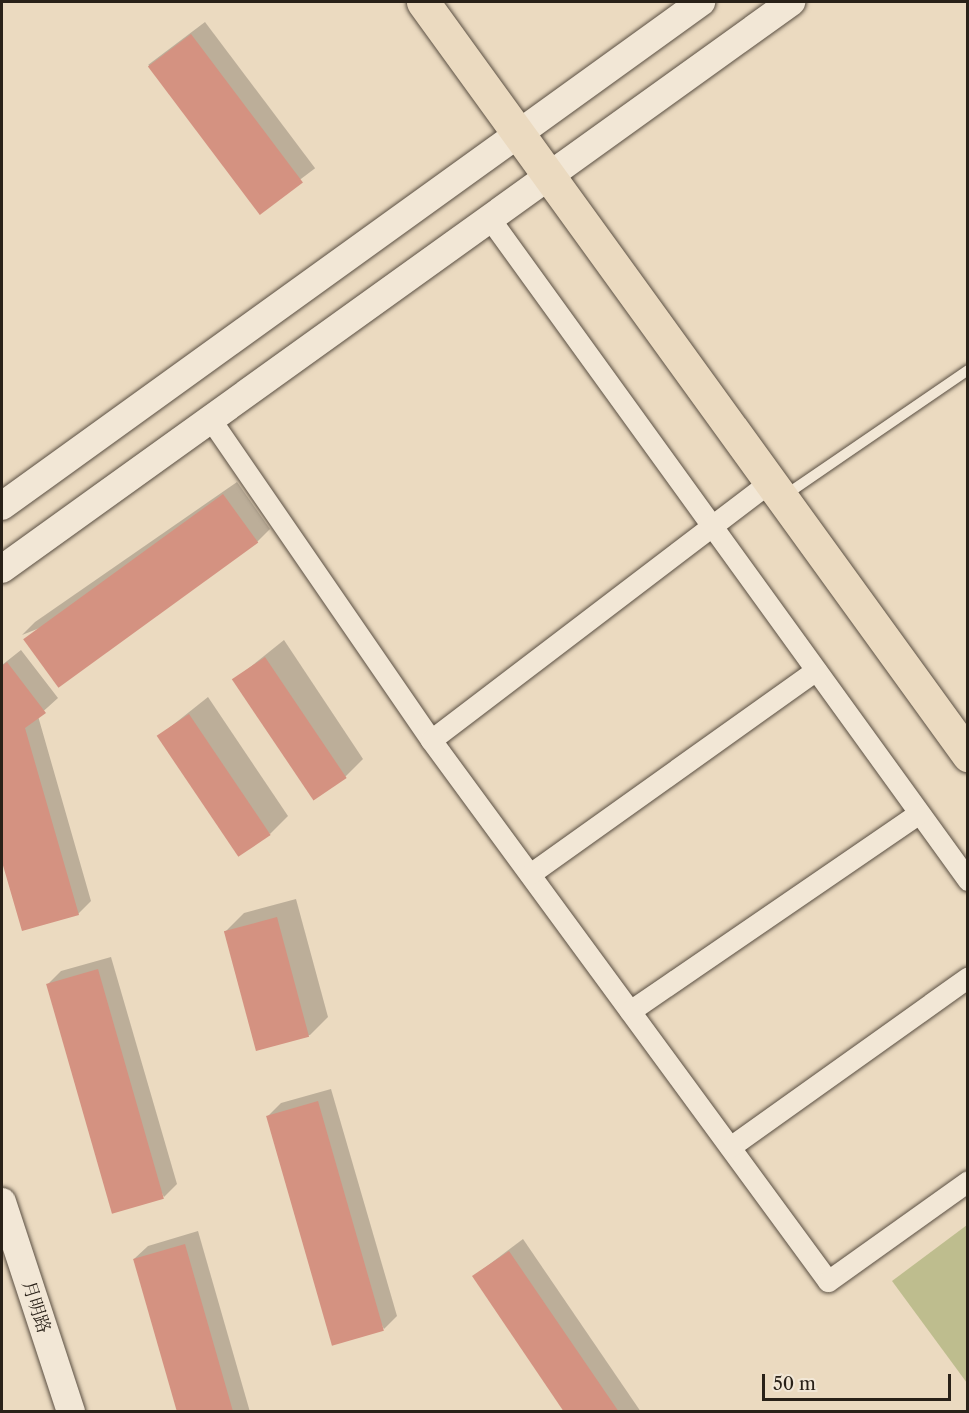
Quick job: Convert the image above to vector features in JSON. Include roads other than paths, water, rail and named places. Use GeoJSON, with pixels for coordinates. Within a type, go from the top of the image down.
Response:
{"type":"FeatureCollection","features":[{"type":"Feature","properties":{"kind":"highway"},"geometry":{"type":"LineString","coordinates":[[423,2],[968,755]]}},
{"type":"Feature","properties":{"kind":"street"},"geometry":{"type":"LineString","coordinates":[[2,506],[516,132],[701,2]]}},
{"type":"Feature","properties":{"kind":"street"},"geometry":{"type":"LineString","coordinates":[[2,569],[790,2]]}},
{"type":"Feature","properties":{"kind":"street"},"geometry":{"type":"LineString","coordinates":[[490,219],[968,880]]}},
{"type":"Feature","properties":{"kind":"street"},"geometry":{"type":"LineString","coordinates":[[211,420],[431,740],[828,1281],[968,1181]]}},
{"type":"Feature","properties":{"kind":"street"},"geometry":{"type":"LineString","coordinates":[[431,740],[712,526],[776,490]]}},
{"type":"Feature","properties":{"kind":"street"},"geometry":{"type":"LineString","coordinates":[[530,874],[816,670]]}},
{"type":"Feature","properties":{"kind":"street"},"geometry":{"type":"LineString","coordinates":[[630,1011],[919,813]]}},
{"type":"Feature","properties":{"kind":"street"},"geometry":{"type":"LineString","coordinates":[[730,1147],[968,977]]}},
{"type":"Feature","properties":{"kind":"street","name":"月明路"},"geometry":{"type":"LineString","coordinates":[[2,1202],[71,1412]]}},
{"type":"Feature","properties":{"kind":"lane"},"geometry":{"type":"LineString","coordinates":[[776,490],[968,370]]}}]}
